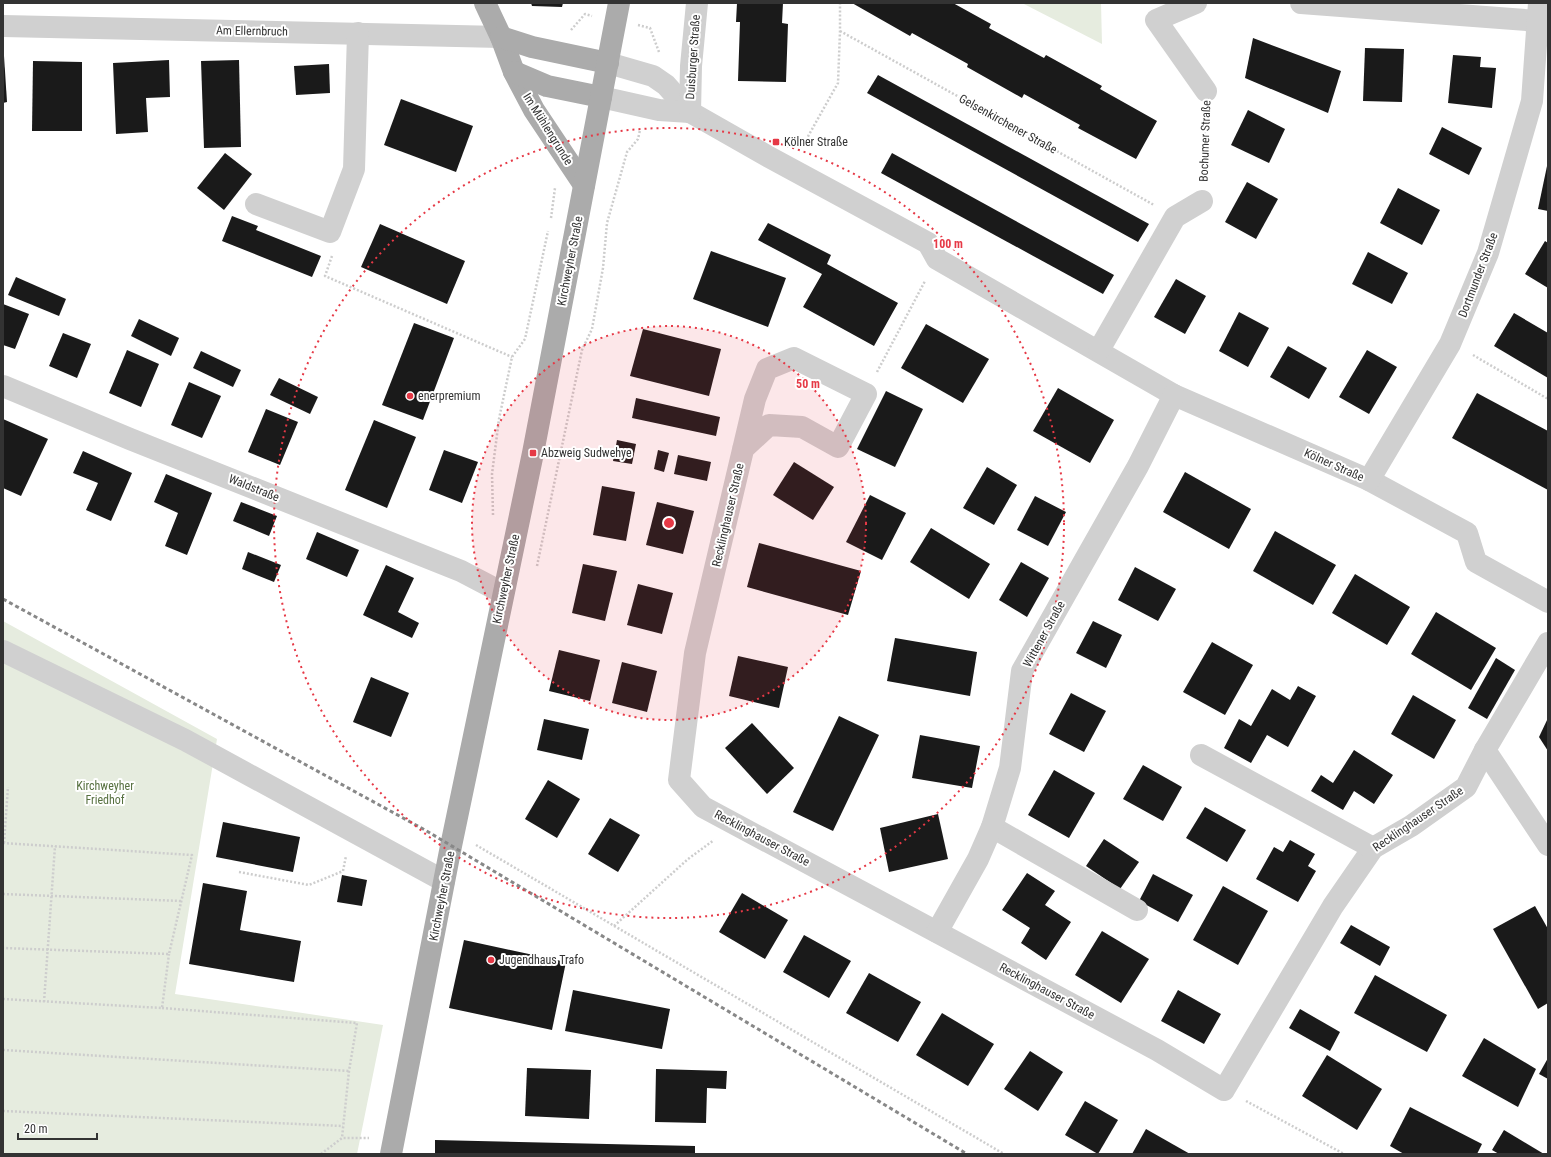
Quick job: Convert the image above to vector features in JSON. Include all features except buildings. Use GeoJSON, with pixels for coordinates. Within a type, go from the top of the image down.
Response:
{"type":"FeatureCollection","features":[{"type":"Feature","properties":{"kind":"main road","name":"Im Mühlengrunde"},"geometry":{"type":"LineString","coordinates":[[485,3],[501,37],[514,72],[534,110],[584,185]]}},
{"type":"Feature","properties":{"kind":"main road","name":"Kirchweyher Straße"},"geometry":{"type":"LineString","coordinates":[[391,1154],[444,881],[532,453],[619,3]]}},
{"type":"Feature","properties":{"kind":"main road"},"geometry":{"type":"LineString","coordinates":[[501,37],[532,47],[608,62]]}},
{"type":"Feature","properties":{"kind":"main road","name":"Im Mühlengrunde"},"geometry":{"type":"LineString","coordinates":[[514,72],[547,86],[601,97]]}},
{"type":"Feature","properties":{"kind":"street","name":"Duisburger Straße"},"geometry":{"type":"LineString","coordinates":[[690,112],[691,66],[697,3]]}},
{"type":"Feature","properties":{"kind":"street","name":"Bochumer Straße"},"geometry":{"type":"LineString","coordinates":[[1196,3],[1156,20],[1206,91]]}},
{"type":"Feature","properties":{"kind":"street"},"geometry":{"type":"LineString","coordinates":[[1301,3],[1538,12]]}},
{"type":"Feature","properties":{"kind":"street","name":"Dortmunder Straße"},"geometry":{"type":"LineString","coordinates":[[1369,480],[1450,344],[1488,253],[1540,102],[1538,12]]}},
{"type":"Feature","properties":{"kind":"street","name":"Am Ellernbruch"},"geometry":{"type":"LineString","coordinates":[[3,26],[501,37]]}},
{"type":"Feature","properties":{"kind":"street"},"geometry":{"type":"LineString","coordinates":[[256,204],[330,232],[354,169],[358,33]]}},
{"type":"Feature","properties":{"kind":"street","name":"Kölner Straße"},"geometry":{"type":"LineString","coordinates":[[608,62],[653,76],[666,86],[690,112],[790,169],[928,243],[937,259],[1099,350],[1174,395],[1369,480],[1467,533],[1476,562],[1548,602]]}},
{"type":"Feature","properties":{"kind":"street","name":"Kölner Straße"},"geometry":{"type":"LineString","coordinates":[[601,97],[659,110],[690,112]]}},
{"type":"Feature","properties":{"kind":"street"},"geometry":{"type":"LineString","coordinates":[[1099,350],[1175,217],[1202,201]]}},
{"type":"Feature","properties":{"kind":"street","name":"Recklinghauser Straße"},"geometry":{"type":"LineString","coordinates":[[743,449],[769,425],[802,427],[838,447],[866,394],[794,358],[767,369],[755,398],[743,449],[695,653],[679,780],[704,806],[1157,1050],[1224,1090],[1333,906],[1373,848],[1411,826],[1466,787],[1485,750],[1548,643]]}},
{"type":"Feature","properties":{"kind":"street","name":"Waldstraße"},"geometry":{"type":"LineString","coordinates":[[3,386],[130,439],[461,571],[503,593]]}},
{"type":"Feature","properties":{"kind":"street","name":"Wittener Straße"},"geometry":{"type":"LineString","coordinates":[[937,932],[978,859],[992,827],[1010,768],[1022,671],[1138,466],[1174,395]]}},
{"type":"Feature","properties":{"kind":"street"},"geometry":{"type":"LineString","coordinates":[[3,651],[185,740],[444,881]]}},
{"type":"Feature","properties":{"kind":"street"},"geometry":{"type":"LineString","coordinates":[[1485,750],[1548,845]]}},
{"type":"Feature","properties":{"kind":"street"},"geometry":{"type":"LineString","coordinates":[[1201,755],[1373,848]]}},
{"type":"Feature","properties":{"kind":"street"},"geometry":{"type":"LineString","coordinates":[[992,827],[1137,910]]}},
{"type":"Feature","properties":{"kind":"path"},"geometry":{"type":"LineString","coordinates":[[790,169],[838,83],[840,3]]}},
{"type":"Feature","properties":{"kind":"path","name":"Gelsenkirchener Straße"},"geometry":{"type":"LineString","coordinates":[[840,30],[1175,217]]}},
{"type":"Feature","properties":{"kind":"path","name":"Bochumer Straße"},"geometry":{"type":"LineString","coordinates":[[1202,201],[1206,91]]}},
{"type":"Feature","properties":{"kind":"path"},"geometry":{"type":"LineString","coordinates":[[550,221],[555,188],[553,182]]}},
{"type":"Feature","properties":{"kind":"path"},"geometry":{"type":"LineString","coordinates":[[493,517],[492,474],[499,418],[512,357],[525,339],[549,228]]}},
{"type":"Feature","properties":{"kind":"path"},"geometry":{"type":"LineString","coordinates":[[330,232],[337,244],[325,276],[512,357]]}},
{"type":"Feature","properties":{"kind":"path"},"geometry":{"type":"LineString","coordinates":[[866,394],[937,259]]}},
{"type":"Feature","properties":{"kind":"path"},"geometry":{"type":"LineString","coordinates":[[1450,344],[1471,354],[1548,400]]}},
{"type":"Feature","properties":{"kind":"path"},"geometry":{"type":"LineString","coordinates":[[8,787],[3,843],[192,855],[169,954],[162,1008]]}},
{"type":"Feature","properties":{"kind":"path"},"geometry":{"type":"LineString","coordinates":[[614,926],[688,859],[720,836],[731,821]]}},
{"type":"Feature","properties":{"kind":"path"},"geometry":{"type":"LineString","coordinates":[[239,872],[309,885],[343,871],[352,830]]}},
{"type":"Feature","properties":{"kind":"path"},"geometry":{"type":"LineString","coordinates":[[474,844],[1004,1154]]}},
{"type":"Feature","properties":{"kind":"path"},"geometry":{"type":"LineString","coordinates":[[44,1002],[56,846]]}},
{"type":"Feature","properties":{"kind":"path"},"geometry":{"type":"LineString","coordinates":[[3,894],[181,901]]}},
{"type":"Feature","properties":{"kind":"path"},"geometry":{"type":"LineString","coordinates":[[3,948],[169,954]]}},
{"type":"Feature","properties":{"kind":"path"},"geometry":{"type":"LineString","coordinates":[[3,1000],[162,1008],[357,1023],[349,1071],[342,1138]]}},
{"type":"Feature","properties":{"kind":"path"},"geometry":{"type":"LineString","coordinates":[[3,1050],[349,1071]]}},
{"type":"Feature","properties":{"kind":"path"},"geometry":{"type":"LineString","coordinates":[[1224,1090],[1344,1154]]}},
{"type":"Feature","properties":{"kind":"path"},"geometry":{"type":"LineString","coordinates":[[3,1111],[343,1126]]}},
{"type":"Feature","properties":{"kind":"path"},"geometry":{"type":"LineString","coordinates":[[321,1154],[342,1138],[372,1138],[371,1143]]}},
{"type":"Feature","properties":{"kind":"green space"},"geometry":{"type":"Polygon","coordinates":[[[1022,3],[1101,3],[1102,44],[1022,3]]]}},
{"type":"Feature","properties":{"kind":"green space","name":"Kirchweyher Friedhof"},"geometry":{"type":"Polygon","coordinates":[[[3,621],[217,739],[175,994],[383,1025],[357,1154],[3,1154],[3,621]]]}},
{"type":"Feature","properties":{"kind":"railway"},"geometry":{"type":"LineString","coordinates":[[3,599],[425,830],[967,1154]]}},
{"type":"Feature","properties":{"kind":"place","name":"Kölner Straße"},"geometry":{"type":"Point","coordinates":[776,142]}},
{"type":"Feature","properties":{"kind":"place","name":"enerpremium"},"geometry":{"type":"Point","coordinates":[410,396]}},
{"type":"Feature","properties":{"kind":"place","name":"Abzweig Sudwehye"},"geometry":{"type":"Point","coordinates":[533,453]}},
{"type":"Feature","properties":{"kind":"place","name":"Jugendhaus Trafo"},"geometry":{"type":"Point","coordinates":[491,960]}}]}
